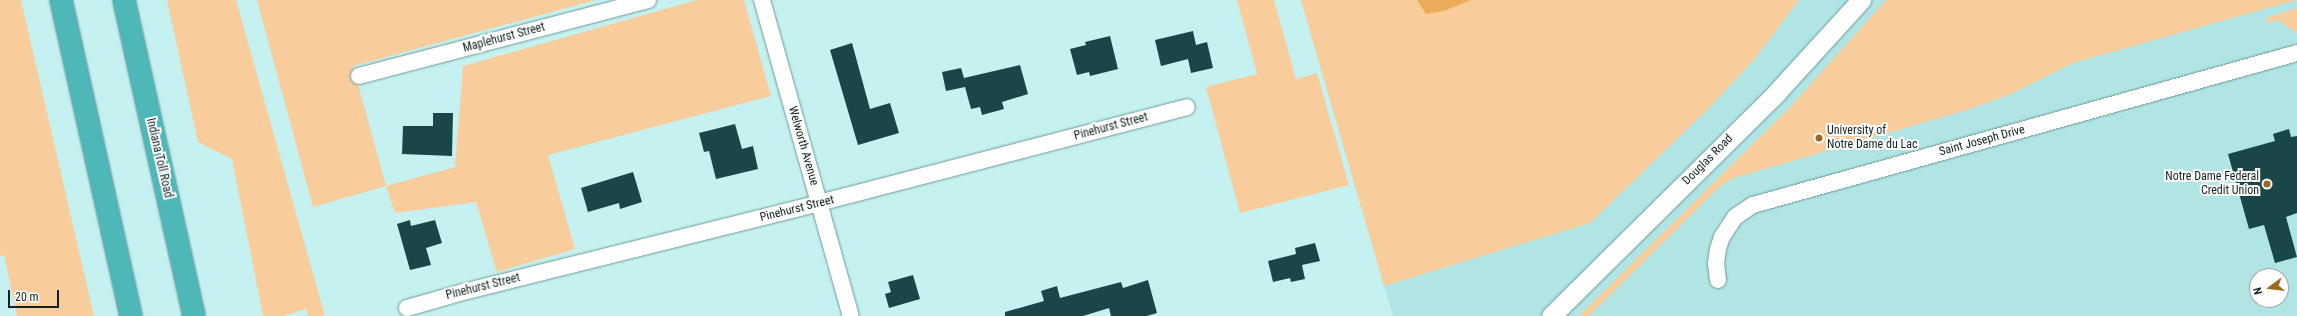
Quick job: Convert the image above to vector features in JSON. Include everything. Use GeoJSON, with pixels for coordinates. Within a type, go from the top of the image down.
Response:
{"type":"FeatureCollection","features":[{"type":"Feature","properties":{"kind":"highway"},"geometry":{"type":"LineString","coordinates":[[61,0],[131,316]]}},
{"type":"Feature","properties":{"kind":"highway","name":"Indiana Toll Road"},"geometry":{"type":"LineString","coordinates":[[124,0],[194,316]]}},
{"type":"Feature","properties":{"kind":"street","name":"Maplehurst Street"},"geometry":{"type":"LineString","coordinates":[[359,76],[648,0]]}},
{"type":"Feature","properties":{"kind":"street","name":"Welworth Avenue"},"geometry":{"type":"LineString","coordinates":[[762,0],[851,316]]}},
{"type":"Feature","properties":{"kind":"street","name":"Douglas Road"},"geometry":{"type":"LineString","coordinates":[[1551,316],[1777,92],[1861,0]]}},
{"type":"Feature","properties":{"kind":"street","name":"Saint Joseph Drive"},"geometry":{"type":"LineString","coordinates":[[1718,280],[1716,264],[1718,249],[1722,237],[1735,217],[1753,205],[2297,53]]}},
{"type":"Feature","properties":{"kind":"street","name":"Pinehurst Street"},"geometry":{"type":"LineString","coordinates":[[406,308],[463,292],[819,204],[1187,107]]}},
{"type":"Feature","properties":{"kind":"shaded area"},"geometry":{"type":"Polygon","coordinates":[[[0,0],[21,0],[94,316],[17,316],[4,255],[0,256],[0,0]]]}},
{"type":"Feature","properties":{"kind":"shaded area"},"geometry":{"type":"Polygon","coordinates":[[[167,0],[236,0],[325,316],[308,316],[306,309],[282,316],[263,316],[232,159],[198,142],[167,0]]]}},
{"type":"Feature","properties":{"kind":"shaded area"},"geometry":{"type":"Polygon","coordinates":[[[257,0],[596,0],[353,66],[386,186],[313,207],[257,0]]]}},
{"type":"Feature","properties":{"kind":"shaded area"},"geometry":{"type":"Polygon","coordinates":[[[697,0],[744,0],[771,96],[548,155],[575,249],[497,272],[476,202],[395,213],[386,186],[455,167],[463,66],[697,0]]]}},
{"type":"Feature","properties":{"kind":"shaded area"},"geometry":{"type":"Polygon","coordinates":[[[1237,0],[1274,0],[1296,79],[1317,73],[1349,185],[1240,213],[1206,87],[1257,74],[1237,0]]]}},
{"type":"Feature","properties":{"kind":"shaded area","name":"University of Notre Dame du Lac"},"geometry":{"type":"Polygon","coordinates":[[[1301,0],[2297,0],[2297,316],[1393,316],[1301,0]]]}},
{"type":"Feature","properties":{"kind":"shaded area"},"geometry":{"type":"Polygon","coordinates":[[[1301,0],[1799,0],[1753,61],[1707,110],[1590,223],[1384,286],[1301,0]]]}},
{"type":"Feature","properties":{"kind":"shaded area"},"geometry":{"type":"Polygon","coordinates":[[[1417,0],[1471,0],[1444,11],[1426,14],[1417,0]]]}},
{"type":"Feature","properties":{"kind":"shaded area"},"geometry":{"type":"Polygon","coordinates":[[[1886,0],[2296,0],[2073,63],[2011,94],[1970,109],[1734,178],[1720,186],[1589,316],[1579,316],[1791,106],[1886,0]]]}},
{"type":"Feature","properties":{"kind":"shaded area"},"geometry":{"type":"Polygon","coordinates":[[[2297,8],[2297,33],[2278,20],[2268,23],[2266,18],[2297,8]]]}},
{"type":"Feature","properties":{"kind":"building"},"geometry":{"type":"Polygon","coordinates":[[[1193,31],[1196,45],[1207,42],[1213,68],[1191,73],[1188,59],[1161,66],[1155,40],[1193,31]]]}},
{"type":"Feature","properties":{"kind":"building"},"geometry":{"type":"Polygon","coordinates":[[[1110,36],[1118,69],[1090,76],[1089,72],[1077,75],[1070,49],[1086,45],[1085,42],[1110,36]]]}},
{"type":"Feature","properties":{"kind":"building"},"geometry":{"type":"Polygon","coordinates":[[[852,43],[870,109],[890,103],[899,133],[858,145],[830,50],[852,43]]]}},
{"type":"Feature","properties":{"kind":"building"},"geometry":{"type":"Polygon","coordinates":[[[1020,65],[1028,94],[1002,102],[1004,109],[982,115],[980,107],[971,109],[965,87],[946,91],[942,72],[961,68],[964,78],[1020,65]]]}},
{"type":"Feature","properties":{"kind":"building"},"geometry":{"type":"Polygon","coordinates":[[[433,113],[453,113],[452,156],[402,154],[403,126],[433,126],[433,113]]]}},
{"type":"Feature","properties":{"kind":"building"},"geometry":{"type":"Polygon","coordinates":[[[735,124],[742,149],[753,146],[758,169],[716,179],[709,151],[704,152],[699,133],[735,124]]]}},
{"type":"Feature","properties":{"kind":"building","name":"Notre Dame Federal Credit Union"},"geometry":{"type":"Polygon","coordinates":[[[2289,129],[2291,137],[2297,136],[2297,213],[2286,217],[2297,257],[2275,263],[2264,225],[2249,229],[2228,154],[2275,141],[2273,134],[2289,129]]]}},
{"type":"Feature","properties":{"kind":"building"},"geometry":{"type":"Polygon","coordinates":[[[633,172],[642,202],[620,209],[619,203],[588,212],[581,188],[633,172]]]}},
{"type":"Feature","properties":{"kind":"building"},"geometry":{"type":"Polygon","coordinates":[[[410,220],[411,226],[435,220],[442,243],[426,248],[431,265],[410,270],[397,224],[410,220]]]}},
{"type":"Feature","properties":{"kind":"building"},"geometry":{"type":"Polygon","coordinates":[[[1315,243],[1320,261],[1302,265],[1305,279],[1291,282],[1290,278],[1273,282],[1268,261],[1296,254],[1295,248],[1315,243]]]}},
{"type":"Feature","properties":{"kind":"building"},"geometry":{"type":"Polygon","coordinates":[[[913,275],[920,299],[889,308],[885,294],[891,292],[888,282],[913,275]]]}},
{"type":"Feature","properties":{"kind":"building"},"geometry":{"type":"Polygon","coordinates":[[[1148,280],[1157,313],[1147,316],[1111,316],[1109,308],[1083,316],[1005,316],[1005,312],[1044,301],[1041,291],[1057,286],[1060,298],[1121,282],[1123,288],[1148,280]]]}},
{"type":"Feature","properties":{"kind":"place","name":"University of Notre Dame du Lac"},"geometry":{"type":"Point","coordinates":[1819,138]}},
{"type":"Feature","properties":{"kind":"place","name":"Notre Dame Federal Credit Union"},"geometry":{"type":"Point","coordinates":[2267,184]}}]}
